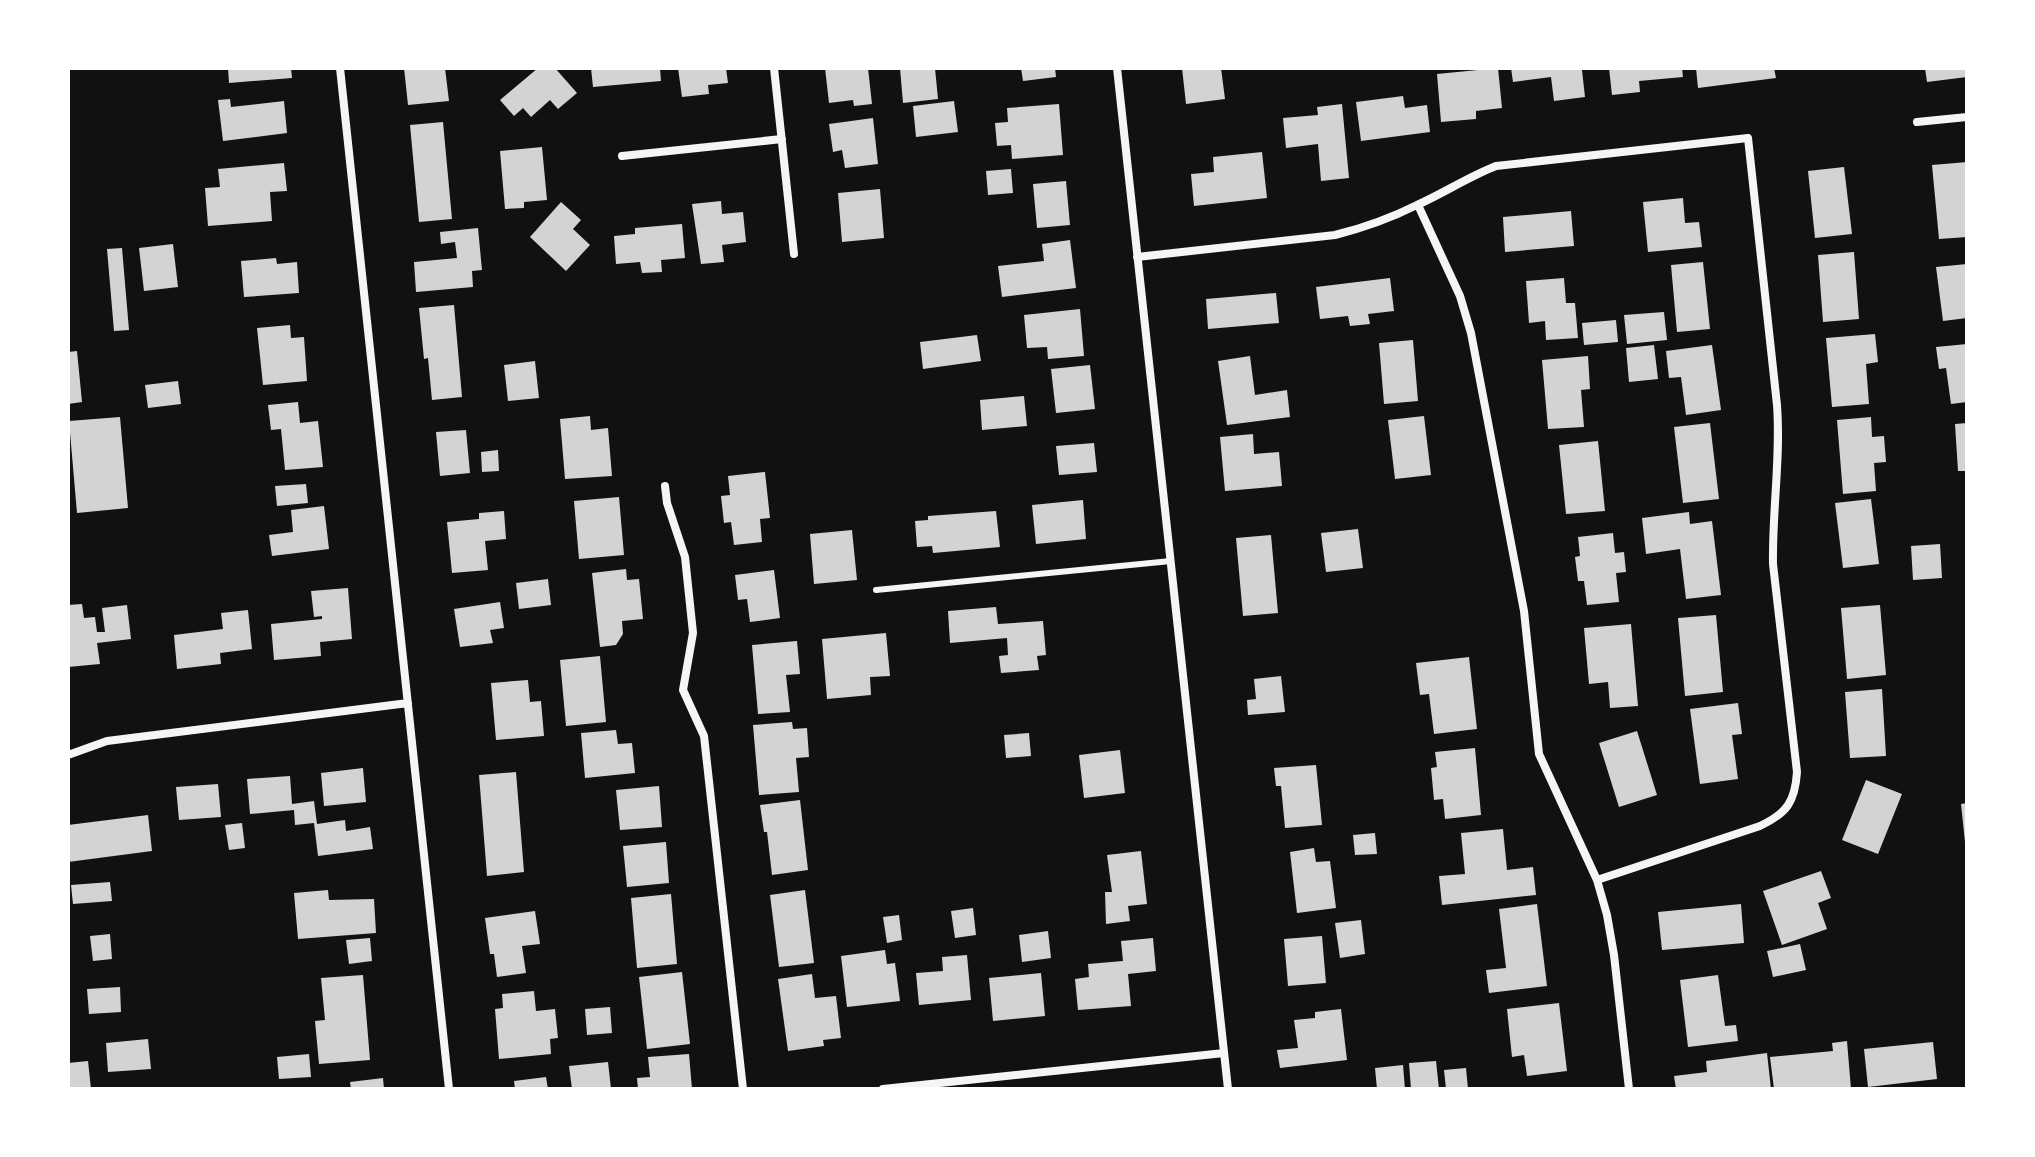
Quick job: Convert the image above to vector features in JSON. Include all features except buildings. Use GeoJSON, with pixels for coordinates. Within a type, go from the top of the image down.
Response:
{"type":"FeatureCollection","features":[{"type":"Feature","properties":{"kind":"street"},"geometry":{"type":"LineString","coordinates":[[340,68],[449,1089]]}},
{"type":"Feature","properties":{"kind":"street"},"geometry":{"type":"LineString","coordinates":[[774,68],[794,254]]}},
{"type":"Feature","properties":{"kind":"street"},"geometry":{"type":"LineString","coordinates":[[1117,68],[1228,1089]]}},
{"type":"Feature","properties":{"kind":"street"},"geometry":{"type":"LineString","coordinates":[[1917,122],[1967,117]]}},
{"type":"Feature","properties":{"kind":"street"},"geometry":{"type":"LineString","coordinates":[[1137,257],[1356,230],[1418,205],[1496,166],[1748,138],[1780,442],[1772,529],[1773,564],[1797,772],[1795,792],[1784,812],[1760,826],[1597,880]]}},
{"type":"Feature","properties":{"kind":"street"},"geometry":{"type":"LineString","coordinates":[[622,156],[782,139]]}},
{"type":"Feature","properties":{"kind":"street"},"geometry":{"type":"LineString","coordinates":[[1418,205],[1460,296],[1471,333],[1524,611],[1539,754],[1597,880],[1607,915],[1629,1089]]}},
{"type":"Feature","properties":{"kind":"street"},"geometry":{"type":"LineString","coordinates":[[665,486],[667,503],[685,557],[693,633],[683,690],[704,736],[743,1089]]}},
{"type":"Feature","properties":{"kind":"street"},"geometry":{"type":"LineString","coordinates":[[68,755],[107,741],[408,703]]}},
{"type":"Feature","properties":{"kind":"street"},"geometry":{"type":"LineString","coordinates":[[883,1089],[1224,1053]]}},
{"type":"Feature","properties":{"kind":"lane"},"geometry":{"type":"LineString","coordinates":[[876,590],[1171,561]]}}]}
